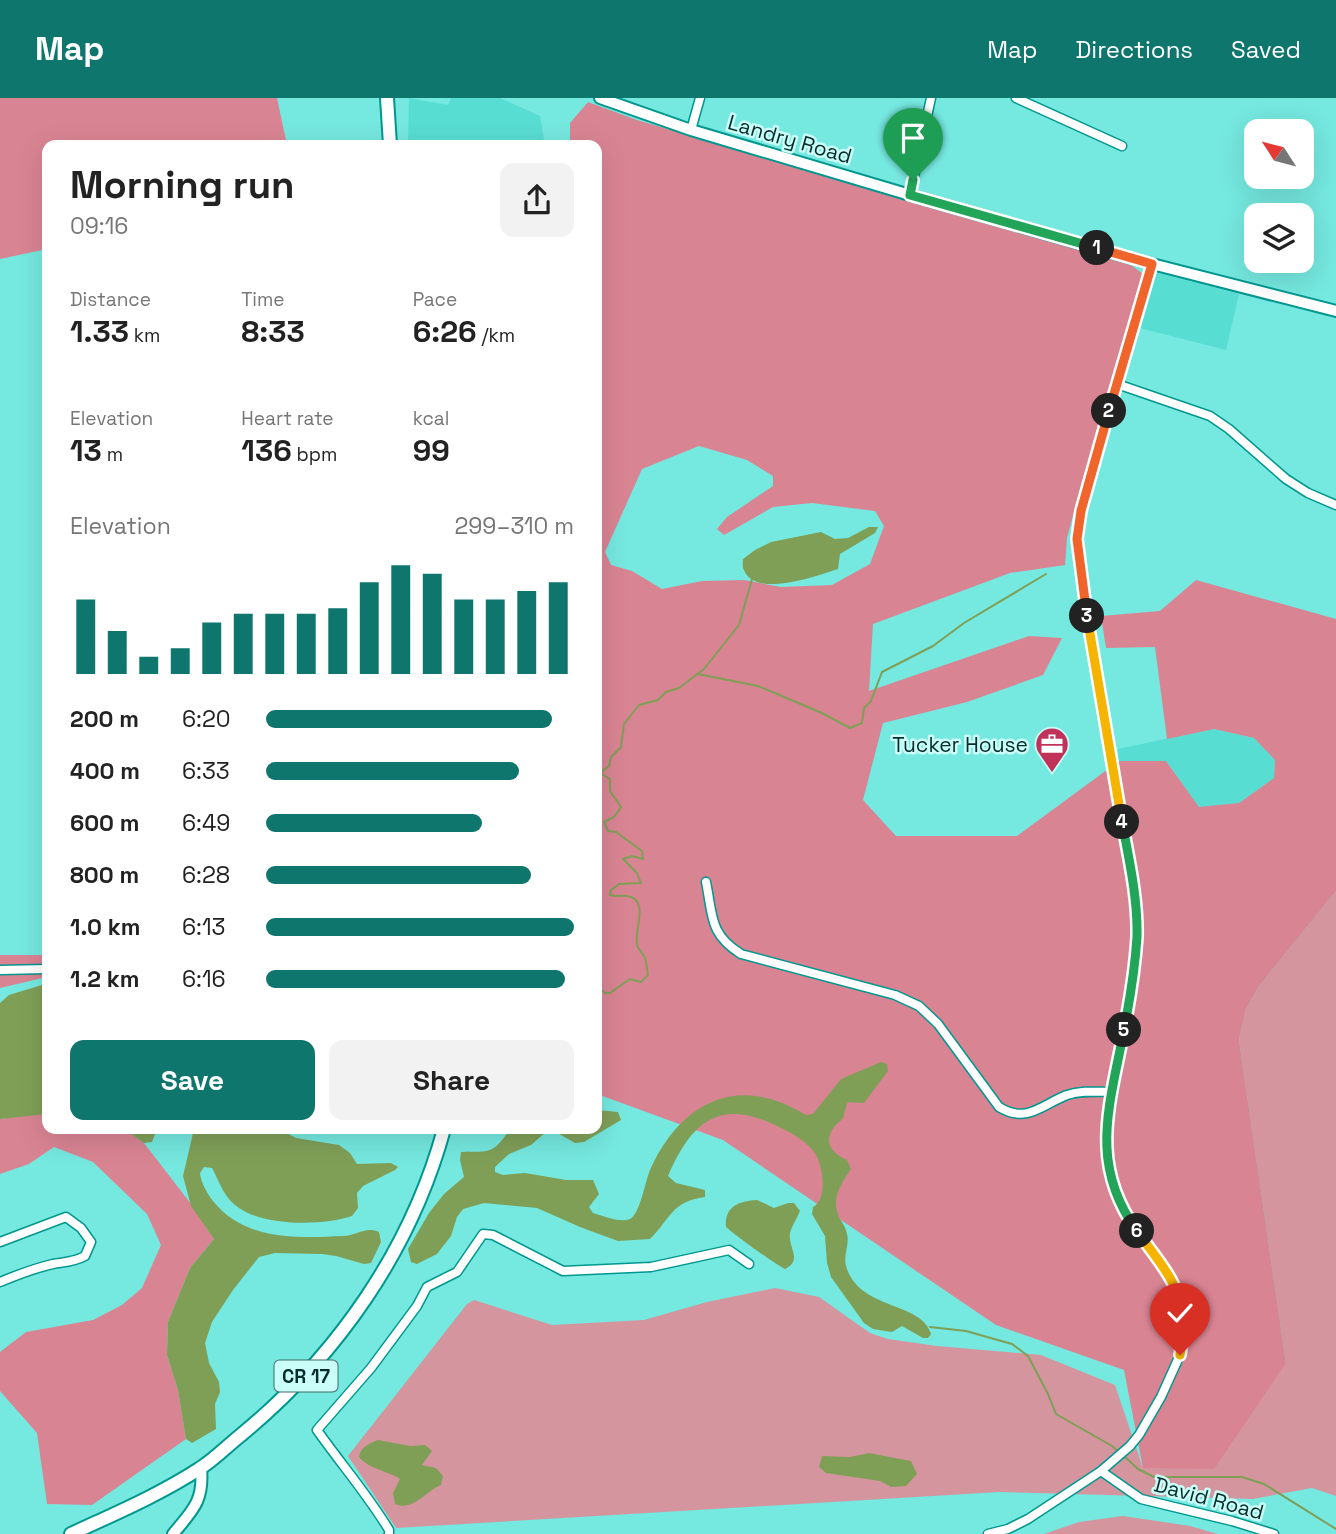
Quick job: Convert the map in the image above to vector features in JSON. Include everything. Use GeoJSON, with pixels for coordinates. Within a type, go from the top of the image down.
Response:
{"type":"FeatureCollection","features":[{"type":"Feature","properties":{"kind":"main road"},"geometry":{"type":"LineString","coordinates":[[387,98],[390,140]]}},
{"type":"Feature","properties":{"kind":"main road","name":"Landry Road"},"geometry":{"type":"LineString","coordinates":[[600,98],[691,130],[910,195],[1152,264],[1336,311]]}},
{"type":"Feature","properties":{"kind":"main road","name":"CR 17"},"geometry":{"type":"LineString","coordinates":[[71,1534],[130,1508],[201,1468],[256,1423],[309,1373],[376,1285],[414,1213],[442,1134]]}},
{"type":"Feature","properties":{"kind":"main road"},"geometry":{"type":"LineString","coordinates":[[173,1534],[200,1499],[203,1488],[201,1468]]}},
{"type":"Feature","properties":{"kind":"street"},"geometry":{"type":"LineString","coordinates":[[691,130],[701,98]]}},
{"type":"Feature","properties":{"kind":"street"},"geometry":{"type":"LineString","coordinates":[[910,195],[931,98]]}},
{"type":"Feature","properties":{"kind":"street"},"geometry":{"type":"LineString","coordinates":[[1017,98],[1122,146]]}},
{"type":"Feature","properties":{"kind":"street"},"geometry":{"type":"LineString","coordinates":[[988,1534],[1028,1519],[1101,1471],[1130,1446],[1161,1397],[1180,1355],[1184,1331],[1183,1308],[1175,1284],[1119,1201],[1110,1178],[1106,1152],[1113,1092],[1131,993],[1137,935],[1132,876],[1093,657],[1077,539],[1081,511],[1152,264]]}},
{"type":"Feature","properties":{"kind":"street"},"geometry":{"type":"LineString","coordinates":[[1117,384],[1210,416],[1229,429],[1286,479],[1308,493],[1336,505]]}},
{"type":"Feature","properties":{"kind":"street"},"geometry":{"type":"LineString","coordinates":[[706,882],[716,929],[726,944],[741,954],[895,995],[919,1006],[937,1024],[999,1107],[1011,1114],[1025,1115],[1080,1092],[1113,1092]]}},
{"type":"Feature","properties":{"kind":"street"},"geometry":{"type":"LineString","coordinates":[[0,970],[42,969]]}},
{"type":"Feature","properties":{"kind":"street"},"geometry":{"type":"LineString","coordinates":[[0,1242],[66,1217],[81,1228],[91,1242],[85,1256],[74,1262],[45,1267],[0,1282]]}},
{"type":"Feature","properties":{"kind":"street"},"geometry":{"type":"LineString","coordinates":[[389,1534],[370,1499],[346,1472],[317,1430],[371,1368],[417,1306],[427,1287],[457,1272],[483,1234],[493,1235],[564,1271],[652,1267],[729,1250],[749,1264]]}},
{"type":"Feature","properties":{"kind":"street","name":"David Road"},"geometry":{"type":"LineString","coordinates":[[1101,1471],[1141,1499],[1273,1534]]}},
{"type":"Feature","properties":{"kind":"shaded area"},"geometry":{"type":"Polygon","coordinates":[[[0,98],[277,98],[286,140],[42,140],[42,250],[0,259],[0,98]]]}},
{"type":"Feature","properties":{"kind":"shaded area"},"geometry":{"type":"Polygon","coordinates":[[[409,98],[448,105],[451,98],[500,98],[540,116],[544,140],[408,140],[409,98]]]}},
{"type":"Feature","properties":{"kind":"shaded area"},"geometry":{"type":"Polygon","coordinates":[[[588,102],[637,120],[1131,265],[1143,274],[1080,489],[1067,538],[1065,565],[1010,573],[873,624],[869,691],[1029,636],[1062,638],[1043,675],[967,702],[883,723],[863,800],[896,836],[1017,836],[1119,761],[1166,761],[1199,807],[1239,803],[1274,778],[1275,760],[1254,738],[1214,729],[1167,739],[1155,647],[1106,648],[1101,616],[1160,611],[1196,580],[1336,619],[1336,891],[1259,986],[1246,1009],[1239,1040],[1286,1363],[1214,1469],[1143,1468],[1124,1370],[996,1325],[723,1140],[602,1096],[602,140],[570,140],[570,123],[588,102]],[[699,446],[642,469],[605,552],[611,565],[632,571],[662,589],[702,581],[744,580],[781,587],[832,585],[870,564],[884,526],[875,511],[812,503],[773,507],[724,535],[717,529],[727,517],[773,486],[773,476],[747,460],[699,446]]]}},
{"type":"Feature","properties":{"kind":"shaded area"},"geometry":{"type":"Polygon","coordinates":[[[1154,272],[1239,294],[1226,350],[1140,328],[1154,272]]]}},
{"type":"Feature","properties":{"kind":"shaded area"},"geometry":{"type":"Polygon","coordinates":[[[869,527],[878,527],[875,533],[840,554],[838,569],[803,580],[774,584],[750,579],[743,569],[743,559],[771,542],[821,532],[835,539],[848,538],[869,527]]]}},
{"type":"Feature","properties":{"kind":"shaded area"},"geometry":{"type":"Polygon","coordinates":[[[1213,729],[1254,738],[1275,760],[1274,778],[1239,803],[1199,808],[1166,761],[1119,761],[1118,749],[1213,729]]]}},
{"type":"Feature","properties":{"kind":"shaded area"},"geometry":{"type":"Polygon","coordinates":[[[1336,891],[1336,1496],[1312,1488],[1253,1499],[999,1492],[396,1528],[348,1456],[467,1304],[474,1300],[552,1325],[644,1320],[707,1302],[775,1288],[819,1297],[870,1333],[888,1339],[1041,1355],[1115,1385],[1143,1468],[1286,1363],[1239,1040],[1246,1009],[1259,986],[1336,891]]]}},
{"type":"Feature","properties":{"kind":"shaded area"},"geometry":{"type":"Polygon","coordinates":[[[0,955],[42,955],[42,978],[0,988],[0,955]]]}},
{"type":"Feature","properties":{"kind":"shaded area"},"geometry":{"type":"Polygon","coordinates":[[[42,985],[42,1115],[0,1119],[0,1003],[9,995],[42,985]]]}},
{"type":"Feature","properties":{"kind":"shaded area"},"geometry":{"type":"Polygon","coordinates":[[[881,1062],[887,1064],[888,1071],[864,1103],[848,1102],[843,1118],[829,1137],[830,1146],[847,1160],[851,1169],[836,1199],[837,1212],[848,1238],[846,1266],[853,1280],[864,1291],[925,1323],[931,1334],[928,1338],[902,1326],[892,1332],[873,1329],[864,1323],[831,1277],[825,1236],[812,1214],[813,1207],[821,1197],[823,1182],[815,1153],[802,1140],[780,1127],[755,1117],[737,1114],[722,1115],[709,1120],[686,1142],[668,1176],[676,1183],[705,1190],[705,1197],[678,1207],[650,1239],[618,1241],[537,1208],[484,1203],[463,1209],[457,1217],[451,1236],[437,1254],[417,1264],[411,1262],[408,1249],[429,1213],[444,1194],[464,1177],[461,1152],[490,1150],[506,1134],[544,1134],[531,1145],[509,1154],[495,1167],[495,1172],[503,1175],[525,1173],[566,1180],[593,1180],[599,1194],[589,1207],[593,1213],[626,1220],[637,1211],[650,1170],[663,1146],[678,1126],[695,1111],[715,1101],[735,1096],[758,1096],[781,1102],[806,1115],[813,1114],[841,1079],[881,1062]]]}},
{"type":"Feature","properties":{"kind":"shaded area"},"geometry":{"type":"Polygon","coordinates":[[[602,1110],[618,1112],[621,1120],[602,1131],[602,1110]]]}},
{"type":"Feature","properties":{"kind":"shaded area"},"geometry":{"type":"Polygon","coordinates":[[[42,1114],[42,1134],[131,1134],[144,1143],[214,1239],[190,1268],[168,1322],[167,1355],[178,1390],[186,1439],[92,1505],[47,1504],[37,1433],[0,1391],[0,1352],[26,1332],[93,1320],[122,1305],[142,1288],[161,1245],[147,1214],[93,1162],[54,1147],[29,1164],[0,1174],[0,1119],[42,1114]]]}},
{"type":"Feature","properties":{"kind":"shaded area"},"geometry":{"type":"Polygon","coordinates":[[[131,1134],[155,1134],[152,1142],[144,1143],[131,1134]]]}},
{"type":"Feature","properties":{"kind":"shaded area"},"geometry":{"type":"Polygon","coordinates":[[[193,1134],[288,1134],[296,1138],[339,1145],[350,1153],[357,1164],[391,1163],[398,1167],[363,1186],[357,1193],[358,1208],[352,1216],[310,1223],[279,1221],[250,1214],[230,1200],[212,1168],[204,1167],[200,1173],[209,1195],[226,1214],[240,1224],[273,1234],[308,1237],[343,1236],[374,1230],[379,1232],[381,1242],[371,1263],[364,1264],[322,1254],[275,1253],[259,1257],[212,1322],[205,1343],[209,1363],[219,1382],[220,1392],[215,1404],[216,1429],[192,1443],[186,1439],[178,1390],[167,1355],[168,1322],[190,1268],[214,1239],[191,1206],[183,1176],[193,1134]]]}},
{"type":"Feature","properties":{"kind":"shaded area"},"geometry":{"type":"Polygon","coordinates":[[[559,1134],[597,1134],[584,1142],[575,1143],[559,1134]]]}},
{"type":"Feature","properties":{"kind":"shaded area"},"geometry":{"type":"Polygon","coordinates":[[[757,1200],[774,1208],[794,1203],[800,1211],[790,1233],[793,1262],[785,1269],[726,1227],[730,1209],[757,1200]]]}},
{"type":"Feature","properties":{"kind":"shaded area"},"geometry":{"type":"Polygon","coordinates":[[[378,1440],[410,1446],[425,1445],[432,1451],[422,1465],[436,1468],[443,1476],[441,1485],[414,1503],[402,1506],[395,1504],[393,1493],[400,1479],[359,1457],[363,1448],[378,1440]]]}},
{"type":"Feature","properties":{"kind":"shaded area"},"geometry":{"type":"Polygon","coordinates":[[[869,1453],[911,1461],[917,1474],[906,1486],[891,1487],[880,1481],[826,1473],[819,1467],[822,1456],[850,1457],[869,1453]]]}},
{"type":"Feature","properties":{"kind":"shaded area"},"geometry":{"type":"Polygon","coordinates":[[[1123,1516],[1190,1526],[1218,1534],[1044,1534],[1079,1522],[1123,1516]]]}},
{"type":"Feature","properties":{"kind":"waterway"},"geometry":{"type":"LineString","coordinates":[[698,674],[758,686],[850,728],[862,723],[864,708],[871,701],[882,672],[933,646],[964,623],[1046,574]]}},
{"type":"Feature","properties":{"kind":"waterway"},"geometry":{"type":"LineString","coordinates":[[602,771],[609,766],[611,757],[621,747],[624,724],[639,705],[658,700],[666,692],[679,688],[704,669],[739,625],[752,579]]}},
{"type":"Feature","properties":{"kind":"waterway"},"geometry":{"type":"LineString","coordinates":[[602,774],[610,779],[610,791],[621,807],[614,817],[604,822],[608,831],[616,832],[642,851],[643,859],[632,856],[623,859],[637,873],[641,883],[619,884],[611,890],[610,895],[634,898],[638,903],[637,944],[645,958],[648,975],[641,982],[630,979],[610,993],[602,990]]}},
{"type":"Feature","properties":{"kind":"waterway"},"geometry":{"type":"LineString","coordinates":[[930,1327],[966,1331],[1012,1344],[1028,1356],[1056,1414],[1119,1452]]}},
{"type":"Feature","properties":{"kind":"waterway"},"geometry":{"type":"LineString","coordinates":[[1124,1456],[1138,1469],[1154,1477],[1242,1477],[1264,1484],[1336,1529]]}},
{"type":"Feature","properties":{"kind":"place","name":"Tucker House"},"geometry":{"type":"Point","coordinates":[1052,774]}},
{"type":"Feature","properties":{"kind":"route"},"geometry":{"type":"LineString","coordinates":[[913,180],[910,195],[1152,264],[1081,511],[1077,539],[1093,657],[1132,876],[1137,935],[1131,993],[1107,1127],[1106,1152],[1110,1178],[1119,1201],[1175,1284],[1183,1308],[1184,1331],[1180,1355]]}}]}
